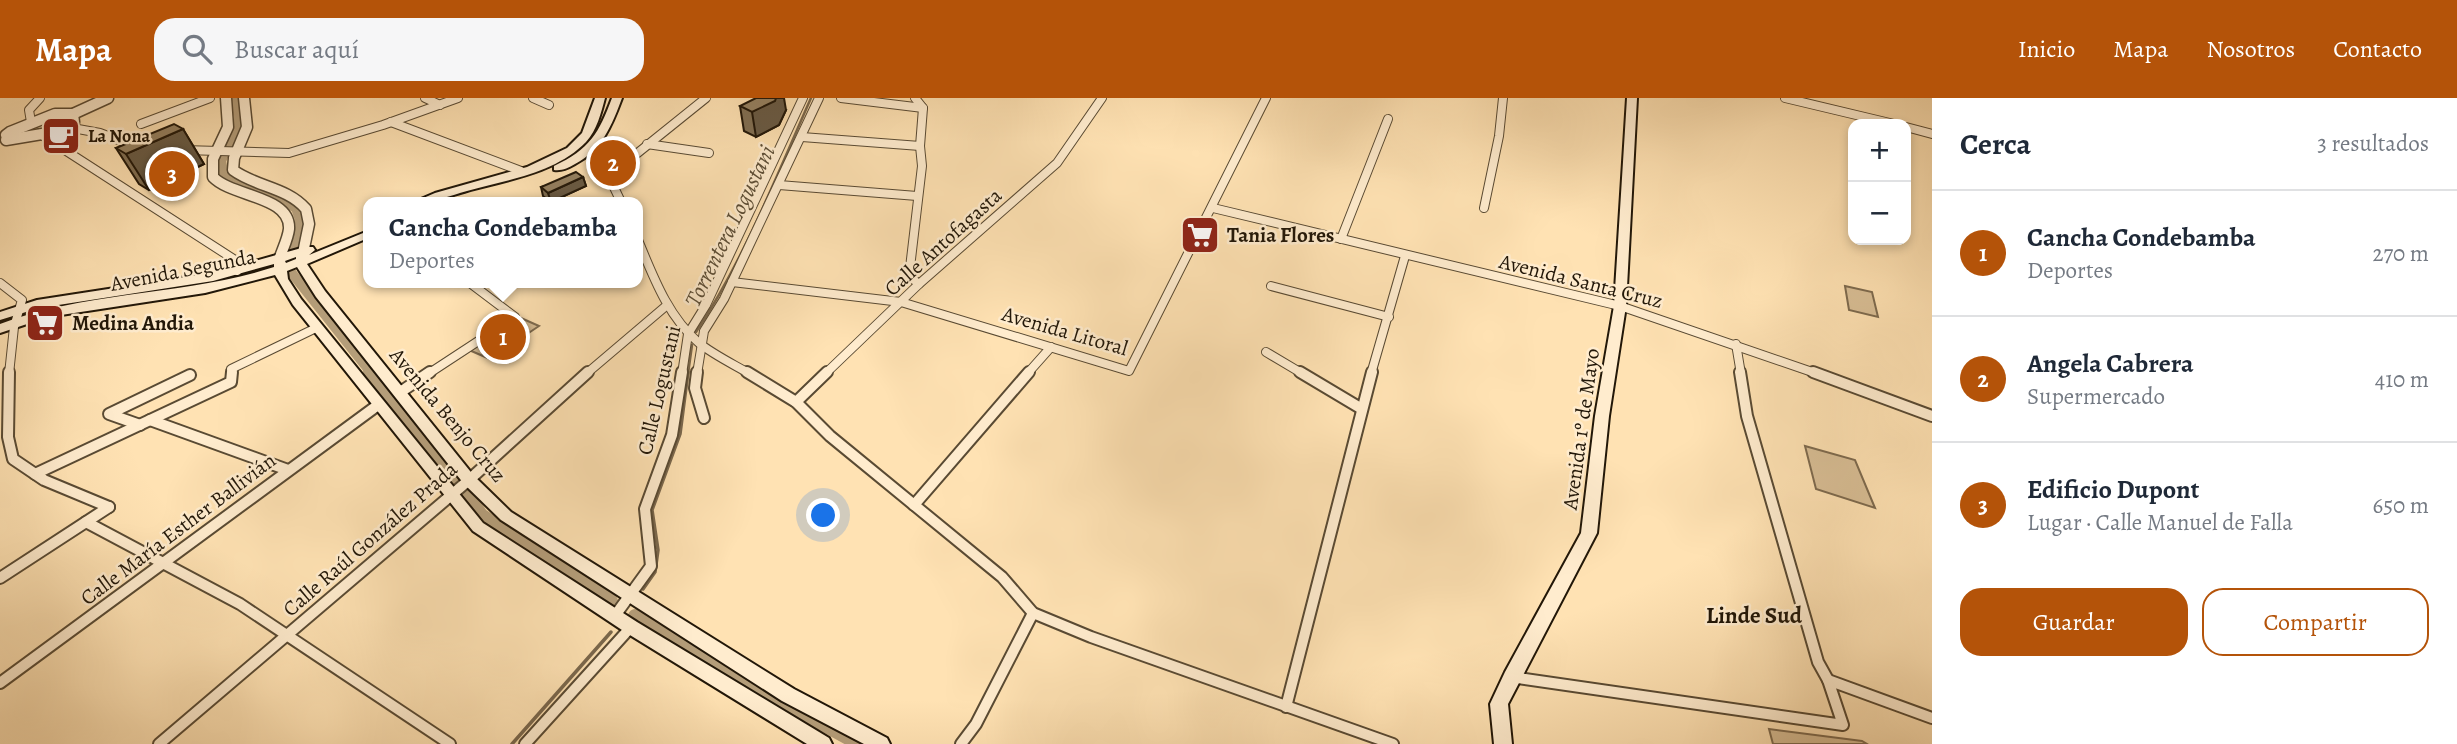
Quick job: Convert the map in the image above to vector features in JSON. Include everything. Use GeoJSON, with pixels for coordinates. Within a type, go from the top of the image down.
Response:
{"type":"FeatureCollection","features":[{"type":"Feature","properties":{"kind":"main road"},"geometry":{"type":"LineString","coordinates":[[436,197],[549,163],[575,147],[589,131],[600,98]]}},
{"type":"Feature","properties":{"kind":"main road"},"geometry":{"type":"LineString","coordinates":[[460,197],[537,176],[588,152],[604,133],[617,98]]}},
{"type":"Feature","properties":{"kind":"main road","name":"Avenida 1º de Mayo"},"geometry":{"type":"LineString","coordinates":[[1503,744],[1499,704],[1589,533],[1602,416],[1620,306],[1632,98]]}},
{"type":"Feature","properties":{"kind":"main road","name":"Avenida Segunda"},"geometry":{"type":"LineString","coordinates":[[302,258],[363,227]]}},
{"type":"Feature","properties":{"kind":"main road","name":"Avenida Segunda"},"geometry":{"type":"LineString","coordinates":[[0,330],[34,316],[208,288],[363,236]]}},
{"type":"Feature","properties":{"kind":"main road","name":"Avenida Benjo Cruz"},"geometry":{"type":"LineString","coordinates":[[302,258],[320,294],[469,480],[506,516],[788,695],[881,744]]}},
{"type":"Feature","properties":{"kind":"main road"},"geometry":{"type":"LineString","coordinates":[[280,265],[297,302],[316,328],[478,527],[614,617],[822,744]]}},
{"type":"Feature","properties":{"kind":"main road","name":"Avenida Segunda"},"geometry":{"type":"LineString","coordinates":[[0,316],[21,308],[280,265]]}},
{"type":"Feature","properties":{"kind":"street"},"geometry":{"type":"LineString","coordinates":[[31,122],[29,110],[40,98]]}},
{"type":"Feature","properties":{"kind":"street"},"geometry":{"type":"LineString","coordinates":[[4,137],[31,122],[55,114],[73,114],[108,98]]}},
{"type":"Feature","properties":{"kind":"street"},"geometry":{"type":"LineString","coordinates":[[141,124],[210,98]]}},
{"type":"Feature","properties":{"kind":"street"},"geometry":{"type":"LineString","coordinates":[[226,98],[226,152],[237,175],[255,184],[288,194],[307,210],[310,218],[302,258]]}},
{"type":"Feature","properties":{"kind":"street"},"geometry":{"type":"LineString","coordinates":[[425,98],[440,105]]}},
{"type":"Feature","properties":{"kind":"street"},"geometry":{"type":"LineString","coordinates":[[180,150],[289,153],[458,98]]}},
{"type":"Feature","properties":{"kind":"street"},"geometry":{"type":"LineString","coordinates":[[533,98],[549,106]]}},
{"type":"Feature","properties":{"kind":"street"},"geometry":{"type":"LineString","coordinates":[[609,176],[706,98]]}},
{"type":"Feature","properties":{"kind":"street","name":"Calle Logustani"},"geometry":{"type":"LineString","coordinates":[[614,617],[651,566],[645,509],[673,435],[688,334],[757,199],[803,98]]}},
{"type":"Feature","properties":{"kind":"street","name":"Calle Logustani"},"geometry":{"type":"LineString","coordinates":[[704,418],[695,388],[704,331],[732,282],[819,98]]}},
{"type":"Feature","properties":{"kind":"street"},"geometry":{"type":"LineString","coordinates":[[841,98],[923,108]]}},
{"type":"Feature","properties":{"kind":"street"},"geometry":{"type":"LineString","coordinates":[[915,98],[923,108],[920,146],[922,166],[916,196],[909,276],[919,284]]}},
{"type":"Feature","properties":{"kind":"street","name":"Calle Antofagasta"},"geometry":{"type":"LineString","coordinates":[[796,402],[919,284],[1057,163],[1102,98]]}},
{"type":"Feature","properties":{"kind":"street","name":"Avenida Litoral"},"geometry":{"type":"LineString","coordinates":[[732,282],[901,302],[1129,371],[1266,98]]}},
{"type":"Feature","properties":{"kind":"street"},"geometry":{"type":"LineString","coordinates":[[1484,208],[1499,136],[1503,98]]}},
{"type":"Feature","properties":{"kind":"street"},"geometry":{"type":"LineString","coordinates":[[1786,98],[1873,119]]}},
{"type":"Feature","properties":{"kind":"street"},"geometry":{"type":"LineString","coordinates":[[246,99],[247,127],[212,172],[214,179],[234,191],[274,204],[283,210],[289,226],[280,265]]}},
{"type":"Feature","properties":{"kind":"street"},"geometry":{"type":"LineString","coordinates":[[4,137],[40,134],[67,127],[74,122],[76,117],[73,114]]}},
{"type":"Feature","properties":{"kind":"street"},"geometry":{"type":"LineString","coordinates":[[1341,240],[1388,119]]}},
{"type":"Feature","properties":{"kind":"street"},"geometry":{"type":"LineString","coordinates":[[391,122],[521,171]]}},
{"type":"Feature","properties":{"kind":"street"},"geometry":{"type":"LineString","coordinates":[[67,127],[100,133],[143,149]]}},
{"type":"Feature","properties":{"kind":"street"},"geometry":{"type":"LineString","coordinates":[[1911,128],[1932,134]]}},
{"type":"Feature","properties":{"kind":"street"},"geometry":{"type":"LineString","coordinates":[[40,134],[235,260],[237,271]]}},
{"type":"Feature","properties":{"kind":"street"},"geometry":{"type":"LineString","coordinates":[[802,137],[920,146]]}},
{"type":"Feature","properties":{"kind":"street"},"geometry":{"type":"LineString","coordinates":[[647,145],[709,153]]}},
{"type":"Feature","properties":{"kind":"street"},"geometry":{"type":"LineString","coordinates":[[588,152],[601,160],[619,197]]}},
{"type":"Feature","properties":{"kind":"street"},"geometry":{"type":"LineString","coordinates":[[779,185],[916,196]]}},
{"type":"Feature","properties":{"kind":"street","name":"Avenida Santa Cruz"},"geometry":{"type":"LineString","coordinates":[[1213,208],[1620,306],[1736,344],[1932,416]]}},
{"type":"Feature","properties":{"kind":"street"},"geometry":{"type":"LineString","coordinates":[[643,252],[666,306],[688,334],[796,402],[831,436],[1002,577],[1033,613],[1091,638],[1393,744]]}},
{"type":"Feature","properties":{"kind":"street"},"geometry":{"type":"LineString","coordinates":[[1286,706],[1362,409],[1405,256]]}},
{"type":"Feature","properties":{"kind":"street"},"geometry":{"type":"LineString","coordinates":[[0,283],[22,300],[14,323],[4,419],[9,454],[14,461],[35,474],[109,506],[5,568],[0,578]]}},
{"type":"Feature","properties":{"kind":"street"},"geometry":{"type":"LineString","coordinates":[[1271,286],[1389,317]]}},
{"type":"Feature","properties":{"kind":"street"},"geometry":{"type":"LineString","coordinates":[[400,393],[515,317],[477,288]]}},
{"type":"Feature","properties":{"kind":"street","name":"Calle Raúl González Prada"},"geometry":{"type":"LineString","coordinates":[[159,744],[452,495],[666,306]]}},
{"type":"Feature","properties":{"kind":"street"},"geometry":{"type":"LineString","coordinates":[[35,474],[230,382],[233,377],[231,369],[316,328]]}},
{"type":"Feature","properties":{"kind":"street"},"geometry":{"type":"LineString","coordinates":[[1511,677],[1843,725],[1828,680],[1818,662],[1747,416],[1736,344]]}},
{"type":"Feature","properties":{"kind":"street"},"geometry":{"type":"LineString","coordinates":[[914,505],[1051,347]]}},
{"type":"Feature","properties":{"kind":"street"},"geometry":{"type":"LineString","coordinates":[[1266,352],[1362,409]]}},
{"type":"Feature","properties":{"kind":"street"},"geometry":{"type":"LineString","coordinates":[[0,374],[10,369]]}},
{"type":"Feature","properties":{"kind":"street"},"geometry":{"type":"LineString","coordinates":[[190,375],[109,414],[145,422],[288,470]]}},
{"type":"Feature","properties":{"kind":"street","name":"Calle María Esther Ballivián"},"geometry":{"type":"LineString","coordinates":[[0,683],[378,405]]}},
{"type":"Feature","properties":{"kind":"street"},"geometry":{"type":"LineString","coordinates":[[86,522],[166,563],[289,634],[450,744]]}},
{"type":"Feature","properties":{"kind":"street"},"geometry":{"type":"LineString","coordinates":[[961,744],[976,724],[1033,613]]}},
{"type":"Feature","properties":{"kind":"street"},"geometry":{"type":"LineString","coordinates":[[525,744],[631,627]]}},
{"type":"Feature","properties":{"kind":"street"},"geometry":{"type":"LineString","coordinates":[[1828,680],[1932,718]]}},
{"type":"Feature","properties":{"kind":"shaded area"},"geometry":{"type":"Polygon","coordinates":[[[1845,286],[1872,292],[1878,317],[1849,310],[1845,286]]]}},
{"type":"Feature","properties":{"kind":"shaded area"},"geometry":{"type":"Polygon","coordinates":[[[521,318],[539,326],[490,359],[469,350],[521,318]]]}},
{"type":"Feature","properties":{"kind":"shaded area"},"geometry":{"type":"Polygon","coordinates":[[[1805,446],[1855,460],[1875,508],[1816,489],[1805,446]]]}},
{"type":"Feature","properties":{"kind":"shaded area"},"geometry":{"type":"Polygon","coordinates":[[[1769,729],[1862,741],[1867,744],[1773,744],[1769,729]]]}},
{"type":"Feature","properties":{"kind":"building"},"geometry":{"type":"Polygon","coordinates":[[[756,98],[776,98],[752,112],[740,106],[756,98]]]}},
{"type":"Feature","properties":{"kind":"building"},"geometry":{"type":"Polygon","coordinates":[[[174,124],[183,129],[126,154],[116,148],[174,124]]]}},
{"type":"Feature","properties":{"kind":"building"},"geometry":{"type":"Polygon","coordinates":[[[576,172],[583,177],[548,193],[541,187],[576,172]]]}},
{"type":"Feature","properties":{"kind":"waterway"},"geometry":{"type":"LineString","coordinates":[[235,98],[239,119],[221,161],[224,176],[232,182],[296,208],[300,220],[293,249]]}},
{"type":"Feature","properties":{"kind":"waterway","name":"Torrentera Logustani"},"geometry":{"type":"LineString","coordinates":[[696,332],[744,247],[811,98]]}},
{"type":"Feature","properties":{"kind":"waterway"},"geometry":{"type":"LineString","coordinates":[[291,272],[372,374]]}},
{"type":"Feature","properties":{"kind":"waterway","name":"Torrentera Logustani"},"geometry":{"type":"LineString","coordinates":[[688,374],[692,345]]}},
{"type":"Feature","properties":{"kind":"waterway"},"geometry":{"type":"LineString","coordinates":[[370,372],[456,481]]}},
{"type":"Feature","properties":{"kind":"waterway","name":"Torrentera Logustani"},"geometry":{"type":"LineString","coordinates":[[643,589],[655,572],[658,550],[652,510],[680,434],[688,372]]}},
{"type":"Feature","properties":{"kind":"waterway"},"geometry":{"type":"LineString","coordinates":[[465,491],[481,515],[611,601]]}},
{"type":"Feature","properties":{"kind":"waterway"},"geometry":{"type":"LineString","coordinates":[[635,616],[748,683],[859,744]]}},
{"type":"Feature","properties":{"kind":"waterway","name":"Torrentera Logustani"},"geometry":{"type":"LineString","coordinates":[[512,744],[611,632]]}},
{"type":"Feature","properties":{"kind":"place","name":"La Nona"},"geometry":{"type":"Point","coordinates":[61,136]}},
{"type":"Feature","properties":{"kind":"place","name":"Angela Cabrera"},"geometry":{"type":"Point","coordinates":[613,163]}},
{"type":"Feature","properties":{"kind":"place","name":"Edificio Dupont"},"geometry":{"type":"Point","coordinates":[172,174]}},
{"type":"Feature","properties":{"kind":"place","name":"Tania Flores"},"geometry":{"type":"Point","coordinates":[1200,235]}},
{"type":"Feature","properties":{"kind":"place","name":"Medina Andia"},"geometry":{"type":"Point","coordinates":[45,323]}},
{"type":"Feature","properties":{"kind":"place","name":"Cancha Condebamba"},"geometry":{"type":"Point","coordinates":[503,337]}},
{"type":"Feature","properties":{"kind":"district","name":"Linde Sud"},"geometry":{"type":"Point","coordinates":[1754,615]}}]}
